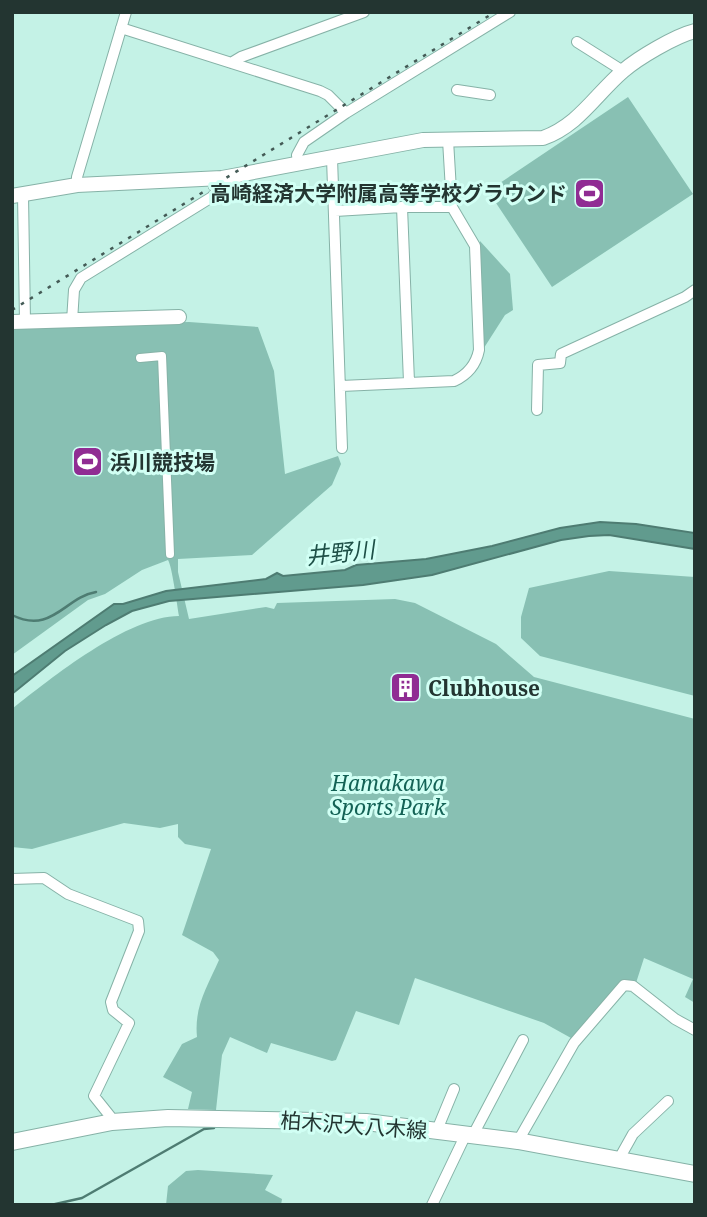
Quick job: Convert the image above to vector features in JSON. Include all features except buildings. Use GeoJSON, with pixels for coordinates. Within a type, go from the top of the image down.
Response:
{"type":"FeatureCollection","features":[{"type":"Feature","properties":{"kind":"main road","name":"柏木沢大八木線"},"geometry":{"type":"LineString","coordinates":[[12,1142],[112,1122],[168,1118],[366,1122],[518,1140],[695,1174]]}},
{"type":"Feature","properties":{"kind":"street"},"geometry":{"type":"LineString","coordinates":[[77,185],[127,12]]}},
{"type":"Feature","properties":{"kind":"street"},"geometry":{"type":"LineString","coordinates":[[230,62],[364,12]]}},
{"type":"Feature","properties":{"kind":"street"},"geometry":{"type":"LineString","coordinates":[[298,164],[298,155],[304,142],[346,113],[510,12]]}},
{"type":"Feature","properties":{"kind":"street"},"geometry":{"type":"LineString","coordinates":[[121,28],[320,91],[328,95],[346,113]]}},
{"type":"Feature","properties":{"kind":"street"},"geometry":{"type":"LineString","coordinates":[[179,317],[19,322],[18,195],[77,185],[222,177],[423,140],[543,138],[558,133],[576,121],[623,71],[679,36],[695,31]]}},
{"type":"Feature","properties":{"kind":"street"},"geometry":{"type":"LineString","coordinates":[[577,42],[623,71]]}},
{"type":"Feature","properties":{"kind":"street"},"geometry":{"type":"LineString","coordinates":[[457,90],[490,95]]}},
{"type":"Feature","properties":{"kind":"street"},"geometry":{"type":"LineString","coordinates":[[341,386],[454,381],[468,372],[478,355],[475,246],[452,207],[448,140]]}},
{"type":"Feature","properties":{"kind":"street"},"geometry":{"type":"LineString","coordinates":[[332,158],[342,449]]}},
{"type":"Feature","properties":{"kind":"street"},"geometry":{"type":"LineString","coordinates":[[72,321],[74,290],[81,278],[212,197],[218,190],[222,177]]}},
{"type":"Feature","properties":{"kind":"street"},"geometry":{"type":"LineString","coordinates":[[402,207],[409,382]]}},
{"type":"Feature","properties":{"kind":"street"},"geometry":{"type":"LineString","coordinates":[[335,211],[452,207]]}},
{"type":"Feature","properties":{"kind":"street"},"geometry":{"type":"LineString","coordinates":[[537,410],[538,365],[560,363],[561,354],[695,290]]}},
{"type":"Feature","properties":{"kind":"street"},"geometry":{"type":"LineString","coordinates":[[140,358],[162,356],[170,554]]}},
{"type":"Feature","properties":{"kind":"street"},"geometry":{"type":"LineString","coordinates":[[12,879],[44,878],[68,894],[138,921],[139,931],[111,1002],[113,1010],[129,1023],[94,1096],[112,1122]]}},
{"type":"Feature","properties":{"kind":"street"},"geometry":{"type":"LineString","coordinates":[[518,1140],[574,1043],[624,985],[633,986],[675,1019],[695,1030]]}},
{"type":"Feature","properties":{"kind":"street"},"geometry":{"type":"LineString","coordinates":[[432,1205],[523,1040]]}},
{"type":"Feature","properties":{"kind":"street"},"geometry":{"type":"LineString","coordinates":[[437,1130],[454,1089]]}},
{"type":"Feature","properties":{"kind":"street"},"geometry":{"type":"LineString","coordinates":[[620,1159],[633,1134],[668,1101]]}},
{"type":"Feature","properties":{"kind":"green space","name":"高崎経済大学附属高等学校グラウンド"},"geometry":{"type":"Polygon","coordinates":[[[628,97],[693,194],[552,287],[488,191],[628,97]]]}},
{"type":"Feature","properties":{"kind":"green space"},"geometry":{"type":"Polygon","coordinates":[[[480,241],[510,274],[513,310],[505,315],[482,351],[480,241]]]}},
{"type":"Feature","properties":{"kind":"green space","name":"Hamakawa Sports Park"},"geometry":{"type":"Polygon","coordinates":[[[189,322],[258,327],[274,371],[285,474],[338,456],[341,464],[332,485],[252,555],[178,559],[178,572],[189,619],[266,607],[274,609],[277,603],[395,599],[415,603],[496,644],[534,677],[695,719],[695,1003],[685,997],[693,979],[644,958],[636,983],[629,980],[621,982],[571,1038],[544,1023],[415,978],[399,1025],[356,1011],[336,1060],[271,1043],[267,1053],[230,1037],[222,1055],[216,1110],[188,1109],[192,1092],[163,1077],[182,1044],[197,1037],[199,1007],[219,960],[213,952],[182,935],[211,849],[185,844],[178,837],[178,824],[160,828],[124,823],[32,849],[12,847],[12,709],[47,681],[114,637],[137,626],[179,616],[173,577],[168,560],[142,570],[105,594],[88,600],[12,655],[12,327],[189,322]]]}},
{"type":"Feature","properties":{"kind":"green space"},"geometry":{"type":"Polygon","coordinates":[[[609,571],[695,577],[695,696],[540,656],[521,638],[521,617],[529,588],[609,571]]]}},
{"type":"Feature","properties":{"kind":"green space"},"geometry":{"type":"Polygon","coordinates":[[[186,1171],[273,1175],[265,1190],[282,1199],[281,1205],[166,1205],[168,1186],[186,1171]]]}},
{"type":"Feature","properties":{"kind":"shaded area"},"geometry":{"type":"Polygon","coordinates":[[[600,522],[636,524],[695,533],[695,549],[609,535],[589,536],[561,540],[432,575],[363,585],[169,601],[132,611],[106,625],[65,651],[12,694],[12,676],[114,604],[123,604],[166,591],[266,579],[277,573],[283,576],[345,570],[356,565],[426,559],[492,546],[560,528],[600,522]]]}},
{"type":"Feature","properties":{"kind":"waterway"},"geometry":{"type":"LineString","coordinates":[[12,615],[38,621],[48,618],[85,595],[96,592]]}},
{"type":"Feature","properties":{"kind":"waterway"},"geometry":{"type":"LineString","coordinates":[[51,1205],[82,1198],[204,1129],[214,1128]]}},
{"type":"Feature","properties":{"kind":"railway"},"geometry":{"type":"LineString","coordinates":[[12,310],[495,12]]}},
{"type":"Feature","properties":{"kind":"place","name":"高崎経済大学附属高等学校グラウンド"},"geometry":{"type":"Point","coordinates":[590,193]}},
{"type":"Feature","properties":{"kind":"place","name":"浜川競技場"},"geometry":{"type":"Point","coordinates":[87,462]}},
{"type":"Feature","properties":{"kind":"place","name":"Clubhouse"},"geometry":{"type":"Point","coordinates":[405,688]}},
{"type":"Feature","properties":{"kind":"water label","name":"井野川"},"geometry":{"type":"Point","coordinates":[340,552]}}]}
